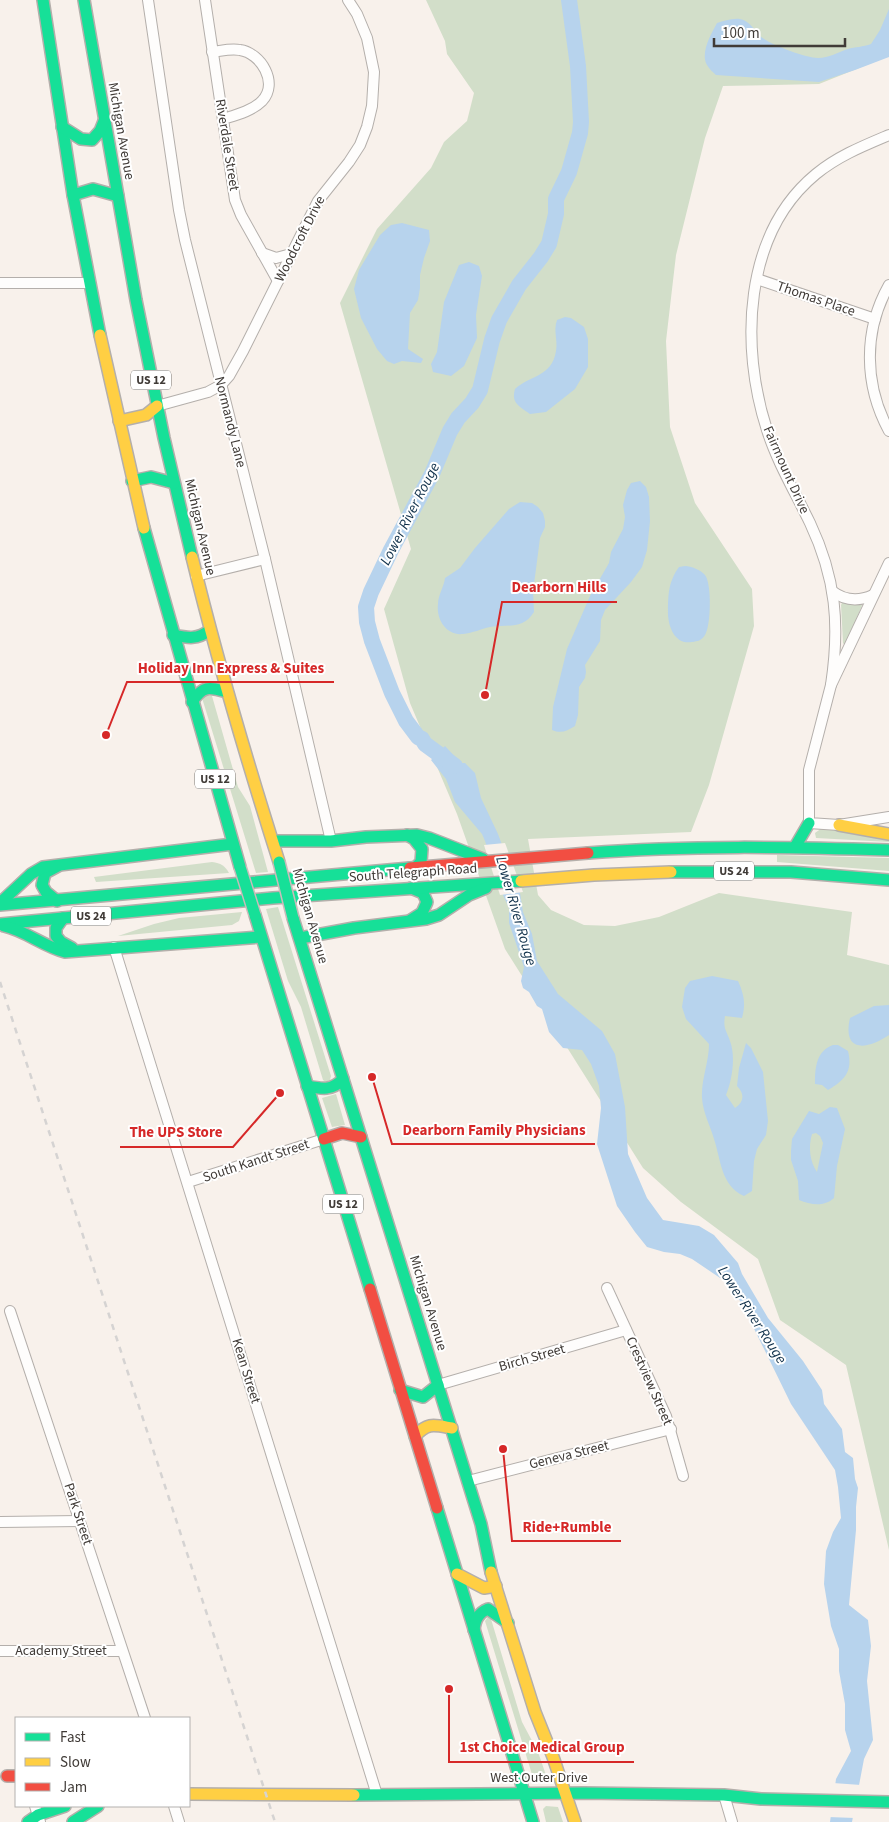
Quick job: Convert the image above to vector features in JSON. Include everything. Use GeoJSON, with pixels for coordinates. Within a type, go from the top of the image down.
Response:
{"type":"FeatureCollection","features":[{"type":"Feature","properties":{"kind":"main road","name":"US 12"},"geometry":{"type":"LineString","coordinates":[[43,0],[73,195],[119,421],[149,550],[261,937],[533,1822]]}},
{"type":"Feature","properties":{"kind":"main road","name":"Michigan Avenue"},"geometry":{"type":"LineString","coordinates":[[84,0],[104,122],[156,406],[210,630],[258,799],[273,841],[293,918],[481,1524],[491,1571],[535,1712],[554,1756],[575,1822]]}},
{"type":"Feature","properties":{"kind":"main road"},"geometry":{"type":"LineString","coordinates":[[62,127],[82,141],[88,141],[96,138],[104,122]]}},
{"type":"Feature","properties":{"kind":"main road"},"geometry":{"type":"LineString","coordinates":[[73,195],[92,189],[118,196]]}},
{"type":"Feature","properties":{"kind":"main road"},"geometry":{"type":"LineString","coordinates":[[119,421],[146,415],[156,406]]}},
{"type":"Feature","properties":{"kind":"main road"},"geometry":{"type":"LineString","coordinates":[[132,481],[151,477],[174,483]]}},
{"type":"Feature","properties":{"kind":"main road"},"geometry":{"type":"LineString","coordinates":[[173,635],[194,640],[201,638],[210,630]]}},
{"type":"Feature","properties":{"kind":"main road"},"geometry":{"type":"LineString","coordinates":[[192,702],[197,693],[204,688],[228,692]]}},
{"type":"Feature","properties":{"kind":"main road"},"geometry":{"type":"LineString","coordinates":[[796,847],[809,823]]}},
{"type":"Feature","properties":{"kind":"main road"},"geometry":{"type":"LineString","coordinates":[[838,825],[889,834]]}},
{"type":"Feature","properties":{"kind":"main road"},"geometry":{"type":"LineString","coordinates":[[405,835],[414,838],[422,849],[421,862],[415,868]]}},
{"type":"Feature","properties":{"kind":"main road"},"geometry":{"type":"LineString","coordinates":[[273,841],[331,841],[405,835],[429,838],[487,861]]}},
{"type":"Feature","properties":{"kind":"main road"},"geometry":{"type":"LineString","coordinates":[[0,904],[43,866],[233,844]]}},
{"type":"Feature","properties":{"kind":"main road","name":"South Telegraph Road"},"geometry":{"type":"LineString","coordinates":[[0,904],[57,901],[623,850],[796,847],[889,850]]}},
{"type":"Feature","properties":{"kind":"main road"},"geometry":{"type":"LineString","coordinates":[[57,901],[46,892],[42,885],[43,879],[50,869],[59,865]]}},
{"type":"Feature","properties":{"kind":"main road","name":"South Telegraph Road"},"geometry":{"type":"LineString","coordinates":[[0,925],[310,895],[630,873],[726,870],[799,872],[889,880]]}},
{"type":"Feature","properties":{"kind":"main road"},"geometry":{"type":"LineString","coordinates":[[300,938],[354,928],[426,919],[439,914],[469,895],[498,883]]}},
{"type":"Feature","properties":{"kind":"main road"},"geometry":{"type":"LineString","coordinates":[[410,921],[423,912],[427,902],[423,893],[411,888]]}},
{"type":"Feature","properties":{"kind":"main road"},"geometry":{"type":"LineString","coordinates":[[63,918],[57,924],[55,930],[56,937],[59,942],[78,951]]}},
{"type":"Feature","properties":{"kind":"main road"},"geometry":{"type":"LineString","coordinates":[[0,925],[17,930],[57,950],[78,951],[261,937]]}},
{"type":"Feature","properties":{"kind":"main road"},"geometry":{"type":"LineString","coordinates":[[307,1086],[332,1089],[338,1086],[344,1079]]}},
{"type":"Feature","properties":{"kind":"main road"},"geometry":{"type":"LineString","coordinates":[[324,1139],[342,1133],[361,1137]]}},
{"type":"Feature","properties":{"kind":"main road"},"geometry":{"type":"LineString","coordinates":[[400,1390],[423,1397],[438,1385]]}},
{"type":"Feature","properties":{"kind":"main road"},"geometry":{"type":"LineString","coordinates":[[415,1436],[423,1427],[429,1424],[452,1428]]}},
{"type":"Feature","properties":{"kind":"main road"},"geometry":{"type":"LineString","coordinates":[[457,1574],[484,1588],[496,1586]]}},
{"type":"Feature","properties":{"kind":"main road"},"geometry":{"type":"LineString","coordinates":[[474,1630],[476,1618],[488,1609],[508,1623]]}},
{"type":"Feature","properties":{"kind":"main road","name":"West Outer Drive"},"geometry":{"type":"LineString","coordinates":[[190,1794],[376,1795],[524,1792],[724,1795],[889,1802]]}},
{"type":"Feature","properties":{"kind":"main road"},"geometry":{"type":"LineString","coordinates":[[35,1816],[62,1807]]}},
{"type":"Feature","properties":{"kind":"main road"},"geometry":{"type":"LineString","coordinates":[[73,1822],[97,1807]]}},
{"type":"Feature","properties":{"kind":"street","name":"Normandy Lane"},"geometry":{"type":"LineString","coordinates":[[148,0],[179,210],[265,559],[331,841]]}},
{"type":"Feature","properties":{"kind":"street","name":"Riverdale Street"},"geometry":{"type":"LineString","coordinates":[[204,0],[235,200],[241,215],[278,281]]}},
{"type":"Feature","properties":{"kind":"street","name":"Woodcroft Drive"},"geometry":{"type":"LineString","coordinates":[[221,385],[229,376],[243,351],[318,201],[349,162],[360,144],[370,116],[374,83],[370,48],[362,24],[348,0]]}},
{"type":"Feature","properties":{"kind":"street"},"geometry":{"type":"LineString","coordinates":[[212,52],[236,50],[248,52],[264,66],[268,77],[268,89],[262,100],[245,112],[223,119]]}},
{"type":"Feature","properties":{"kind":"street","name":"Fairmount Drive"},"geometry":{"type":"LineString","coordinates":[[831,684],[837,637],[832,591],[826,563],[817,538],[774,450],[762,413],[755,380],[752,348],[753,310],[766,248],[774,228],[785,209],[803,186],[832,162],[889,135]]}},
{"type":"Feature","properties":{"kind":"street"},"geometry":{"type":"LineString","coordinates":[[262,253],[276,258],[291,254]]}},
{"type":"Feature","properties":{"kind":"street","name":"Thomas Place"},"geometry":{"type":"LineString","coordinates":[[758,279],[875,319]]}},
{"type":"Feature","properties":{"kind":"street"},"geometry":{"type":"LineString","coordinates":[[0,283],[90,283]]}},
{"type":"Feature","properties":{"kind":"street"},"geometry":{"type":"LineString","coordinates":[[889,285],[875,319],[870,355],[871,378],[876,401],[889,431]]}},
{"type":"Feature","properties":{"kind":"street"},"geometry":{"type":"LineString","coordinates":[[156,406],[208,392],[221,385]]}},
{"type":"Feature","properties":{"kind":"street"},"geometry":{"type":"LineString","coordinates":[[196,576],[265,559]]}},
{"type":"Feature","properties":{"kind":"street"},"geometry":{"type":"LineString","coordinates":[[889,563],[831,684],[809,770],[809,823],[838,825],[889,817]]}},
{"type":"Feature","properties":{"kind":"street"},"geometry":{"type":"LineString","coordinates":[[832,591],[840,597],[851,600],[865,599],[873,595]]}},
{"type":"Feature","properties":{"kind":"street","name":"Kean Street"},"geometry":{"type":"LineString","coordinates":[[114,947],[376,1795]]}},
{"type":"Feature","properties":{"kind":"street","name":"South Kandt Street"},"geometry":{"type":"LineString","coordinates":[[188,1182],[324,1139]]}},
{"type":"Feature","properties":{"kind":"street","name":"Crestview Street"},"geometry":{"type":"LineString","coordinates":[[607,1288],[671,1429],[683,1476]]}},
{"type":"Feature","properties":{"kind":"street","name":"Park Street"},"geometry":{"type":"LineString","coordinates":[[10,1311],[145,1717]]}},
{"type":"Feature","properties":{"kind":"street","name":"Birch Street"},"geometry":{"type":"LineString","coordinates":[[438,1385],[626,1330]]}},
{"type":"Feature","properties":{"kind":"street","name":"Geneva Street"},"geometry":{"type":"LineString","coordinates":[[468,1481],[671,1429]]}},
{"type":"Feature","properties":{"kind":"street"},"geometry":{"type":"LineString","coordinates":[[0,1522],[80,1521]]}},
{"type":"Feature","properties":{"kind":"street","name":"Academy Street"},"geometry":{"type":"LineString","coordinates":[[0,1651],[122,1651]]}},
{"type":"Feature","properties":{"kind":"street"},"geometry":{"type":"LineString","coordinates":[[724,1795],[732,1822]]}},
{"type":"Feature","properties":{"kind":"street"},"geometry":{"type":"LineString","coordinates":[[174,1807],[179,1822]]}},
{"type":"Feature","properties":{"kind":"green space"},"geometry":{"type":"Polygon","coordinates":[[[426,0],[889,0],[889,56],[819,84],[723,86],[705,138],[676,255],[666,341],[670,427],[695,503],[752,589],[754,626],[709,785],[691,832],[528,839],[538,895],[551,910],[584,925],[615,926],[659,917],[719,893],[852,912],[847,955],[889,965],[889,1550],[846,1365],[780,1320],[758,1259],[681,1202],[643,1168],[505,949],[457,814],[410,703],[384,609],[411,549],[340,303],[377,229],[431,168],[444,142],[467,121],[474,93],[447,54],[445,41],[426,0]]]}},
{"type":"Feature","properties":{"kind":"green space"},"geometry":{"type":"Polygon","coordinates":[[[843,601],[863,603],[845,646],[843,643],[841,605],[843,601]]]}},
{"type":"Feature","properties":{"kind":"green space"},"geometry":{"type":"Polygon","coordinates":[[[204,694],[212,696],[238,787],[250,806],[268,872],[256,873],[202,698],[204,694]]]}},
{"type":"Feature","properties":{"kind":"green space"},"geometry":{"type":"Polygon","coordinates":[[[822,828],[889,837],[889,842],[816,838],[815,833],[822,828]]]}},
{"type":"Feature","properties":{"kind":"green space"},"geometry":{"type":"Polygon","coordinates":[[[777,855],[889,858],[889,871],[777,862],[777,855]]]}},
{"type":"Feature","properties":{"kind":"green space"},"geometry":{"type":"Polygon","coordinates":[[[212,862],[222,865],[229,873],[96,882],[94,877],[212,862]]]}},
{"type":"Feature","properties":{"kind":"green space"},"geometry":{"type":"Polygon","coordinates":[[[278,907],[331,1076],[330,1080],[326,1082],[323,1080],[301,1007],[288,981],[266,909],[278,907]]]}},
{"type":"Feature","properties":{"kind":"green space"},"geometry":{"type":"Polygon","coordinates":[[[242,912],[239,921],[232,925],[118,936],[179,918],[242,912]]]}},
{"type":"Feature","properties":{"kind":"green space"},"geometry":{"type":"Polygon","coordinates":[[[336,1094],[345,1125],[332,1127],[322,1098],[336,1094]]]}},
{"type":"Feature","properties":{"kind":"green space"},"geometry":{"type":"Polygon","coordinates":[[[488,1617],[491,1619],[522,1722],[538,1752],[547,1778],[545,1782],[534,1781],[485,1621],[488,1617]]]}},
{"type":"Feature","properties":{"kind":"green space"},"geometry":{"type":"Polygon","coordinates":[[[546,1806],[558,1807],[563,1822],[546,1822],[543,1809],[546,1806]]]}},
{"type":"Feature","properties":{"kind":"water"},"geometry":{"type":"Polygon","coordinates":[[[889,9],[889,57],[819,82],[716,75],[709,68],[705,60],[707,44],[717,23],[731,19],[743,20],[765,40],[788,50],[805,56],[822,58],[848,49],[871,44],[880,30],[889,9]]]}},
{"type":"Feature","properties":{"kind":"water"},"geometry":{"type":"Polygon","coordinates":[[[402,223],[429,230],[430,241],[420,275],[418,300],[410,313],[408,349],[423,359],[421,363],[402,361],[394,364],[387,361],[377,349],[361,318],[354,289],[359,270],[380,235],[391,225],[402,223]]]}},
{"type":"Feature","properties":{"kind":"water"},"geometry":{"type":"Polygon","coordinates":[[[469,262],[479,266],[482,276],[476,315],[477,338],[464,366],[451,376],[433,372],[431,364],[437,352],[444,302],[459,265],[469,262]]]}},
{"type":"Feature","properties":{"kind":"water"},"geometry":{"type":"Polygon","coordinates":[[[565,317],[571,318],[584,327],[588,339],[588,367],[575,389],[546,412],[530,414],[515,401],[515,389],[550,366],[556,351],[555,328],[557,320],[565,317]]]}},
{"type":"Feature","properties":{"kind":"water"},"geometry":{"type":"Polygon","coordinates":[[[640,481],[646,487],[649,497],[650,521],[647,550],[642,567],[605,610],[601,620],[600,641],[585,665],[585,678],[579,687],[578,715],[575,726],[564,731],[552,730],[553,707],[567,649],[590,596],[609,563],[611,552],[623,529],[625,517],[623,505],[627,490],[631,483],[640,481]]]}},
{"type":"Feature","properties":{"kind":"water"},"geometry":{"type":"Polygon","coordinates":[[[520,502],[532,503],[538,507],[543,513],[545,521],[545,527],[540,538],[533,591],[534,612],[530,618],[520,624],[490,627],[463,634],[452,632],[443,625],[438,610],[438,601],[445,578],[460,568],[509,509],[520,502]]]}},
{"type":"Feature","properties":{"kind":"water"},"geometry":{"type":"Polygon","coordinates":[[[685,566],[701,571],[705,575],[710,596],[707,630],[702,638],[692,642],[682,641],[674,635],[668,615],[671,584],[679,567],[685,566]]]}},
{"type":"Feature","properties":{"kind":"water"},"geometry":{"type":"Polygon","coordinates":[[[445,746],[461,763],[465,763],[475,773],[481,798],[498,834],[520,893],[523,912],[532,934],[537,961],[558,994],[602,1031],[615,1054],[625,1107],[628,1154],[647,1198],[663,1220],[699,1226],[714,1235],[738,1263],[742,1274],[768,1318],[803,1361],[822,1390],[824,1404],[842,1429],[845,1452],[853,1458],[858,1488],[849,1605],[868,1620],[871,1646],[867,1681],[873,1740],[864,1759],[852,1822],[830,1822],[836,1779],[851,1751],[845,1730],[845,1704],[839,1671],[839,1649],[831,1626],[824,1584],[826,1551],[841,1518],[835,1470],[791,1404],[742,1304],[729,1284],[692,1259],[680,1254],[647,1247],[617,1206],[597,1144],[601,1108],[599,1086],[591,1064],[582,1050],[563,1048],[549,1032],[542,1009],[537,1006],[529,992],[523,988],[521,981],[524,967],[509,923],[509,908],[485,841],[482,834],[455,802],[446,779],[431,760],[445,746]]]}},
{"type":"Feature","properties":{"kind":"water"},"geometry":{"type":"Polygon","coordinates":[[[712,976],[738,981],[744,999],[742,1018],[725,1016],[724,1020],[733,1054],[730,1082],[726,1095],[735,1108],[742,1101],[741,1092],[737,1086],[739,1068],[746,1043],[751,1048],[763,1072],[768,1121],[766,1135],[757,1149],[754,1161],[752,1191],[744,1196],[736,1192],[726,1179],[704,1109],[702,1091],[709,1044],[686,1019],[682,1007],[685,988],[690,981],[712,976]]]}},
{"type":"Feature","properties":{"kind":"water"},"geometry":{"type":"Polygon","coordinates":[[[889,1005],[889,1035],[873,1044],[858,1045],[853,1043],[848,1029],[850,1018],[874,1006],[889,1005]]]}},
{"type":"Feature","properties":{"kind":"water"},"geometry":{"type":"Polygon","coordinates":[[[833,1045],[838,1045],[848,1051],[849,1064],[843,1079],[828,1090],[822,1085],[815,1084],[815,1072],[823,1051],[833,1045]]]}},
{"type":"Feature","properties":{"kind":"water"},"geometry":{"type":"Polygon","coordinates":[[[830,1107],[837,1108],[845,1129],[837,1166],[834,1198],[822,1204],[799,1200],[798,1181],[791,1160],[792,1139],[809,1111],[819,1114],[830,1107]],[[816,1133],[812,1134],[810,1144],[811,1159],[817,1172],[823,1143],[820,1136],[816,1133]]]}},
{"type":"Feature","properties":{"kind":"pier"},"geometry":{"type":"Polygon","coordinates":[[[505,843],[523,892],[500,895],[484,845],[505,843]]]}},
{"type":"Feature","properties":{"kind":"pier"},"geometry":{"type":"Polygon","coordinates":[[[833,1783],[861,1785],[855,1818],[828,1817],[833,1783]]]}},
{"type":"Feature","properties":{"kind":"waterway","name":"Lower River Rouge"},"geometry":{"type":"LineString","coordinates":[[455,766],[425,744],[406,721],[392,693],[372,641],[367,622],[366,607],[391,550],[432,474],[450,431],[480,390],[492,340],[499,320],[519,285],[549,244],[556,214],[556,199],[569,172],[580,133],[581,122],[578,66],[569,0]]}},
{"type":"Feature","properties":{"kind":"railway"},"geometry":{"type":"LineString","coordinates":[[0,982],[275,1822]]}},
{"type":"Feature","properties":{"kind":"traffic: fast"},"geometry":{"type":"LineString","coordinates":[[43,0],[73,195],[100,335]]}},
{"type":"Feature","properties":{"kind":"traffic: fast"},"geometry":{"type":"LineString","coordinates":[[84,0],[136,300],[164,438],[192,557]]}},
{"type":"Feature","properties":{"kind":"traffic: fast"},"geometry":{"type":"LineString","coordinates":[[62,127],[81,139],[92,140],[100,131],[104,121]]}},
{"type":"Feature","properties":{"kind":"traffic: fast"},"geometry":{"type":"LineString","coordinates":[[73,195],[93,189],[118,196]]}},
{"type":"Feature","properties":{"kind":"traffic: fast"},"geometry":{"type":"LineString","coordinates":[[132,481],[151,477],[174,483]]}},
{"type":"Feature","properties":{"kind":"traffic: fast"},"geometry":{"type":"LineString","coordinates":[[144,528],[240,867]]}},
{"type":"Feature","properties":{"kind":"traffic: fast"},"geometry":{"type":"LineString","coordinates":[[173,635],[192,637],[210,630]]}},
{"type":"Feature","properties":{"kind":"traffic: fast"},"geometry":{"type":"LineString","coordinates":[[192,702],[203,690],[211,688],[227,692]]}},
{"type":"Feature","properties":{"kind":"traffic: fast"},"geometry":{"type":"LineString","coordinates":[[795,847],[809,823]]}},
{"type":"Feature","properties":{"kind":"traffic: fast"},"geometry":{"type":"LineString","coordinates":[[407,835],[414,839],[422,849],[421,862],[415,868]]}},
{"type":"Feature","properties":{"kind":"traffic: fast"},"geometry":{"type":"LineString","coordinates":[[273,841],[331,841],[366,837],[417,835],[483,859]]}},
{"type":"Feature","properties":{"kind":"traffic: fast"},"geometry":{"type":"LineString","coordinates":[[0,903],[31,874],[43,867],[233,844]]}},
{"type":"Feature","properties":{"kind":"traffic: fast"},"geometry":{"type":"LineString","coordinates":[[588,853],[701,848],[889,850]]}},
{"type":"Feature","properties":{"kind":"traffic: fast"},"geometry":{"type":"LineString","coordinates":[[279,862],[293,918]]}},
{"type":"Feature","properties":{"kind":"traffic: fast"},"geometry":{"type":"LineString","coordinates":[[57,901],[46,892],[42,885],[45,873],[58,866]]}},
{"type":"Feature","properties":{"kind":"traffic: fast"},"geometry":{"type":"LineString","coordinates":[[240,867],[255,915]]}},
{"type":"Feature","properties":{"kind":"traffic: fast"},"geometry":{"type":"LineString","coordinates":[[0,905],[410,868]]}},
{"type":"Feature","properties":{"kind":"traffic: fast"},"geometry":{"type":"LineString","coordinates":[[671,872],[791,872],[889,880]]}},
{"type":"Feature","properties":{"kind":"traffic: fast"},"geometry":{"type":"LineString","coordinates":[[0,924],[273,898],[521,881]]}},
{"type":"Feature","properties":{"kind":"traffic: fast"},"geometry":{"type":"LineString","coordinates":[[411,888],[423,893],[427,902],[422,913],[411,920]]}},
{"type":"Feature","properties":{"kind":"traffic: fast"},"geometry":{"type":"LineString","coordinates":[[300,938],[354,928],[426,919],[439,915],[469,895],[486,888]]}},
{"type":"Feature","properties":{"kind":"traffic: fast"},"geometry":{"type":"LineString","coordinates":[[255,915],[370,1289]]}},
{"type":"Feature","properties":{"kind":"traffic: fast"},"geometry":{"type":"LineString","coordinates":[[63,918],[56,928],[56,936],[61,942],[72,948]]}},
{"type":"Feature","properties":{"kind":"traffic: fast"},"geometry":{"type":"LineString","coordinates":[[293,918],[481,1524],[491,1572]]}},
{"type":"Feature","properties":{"kind":"traffic: fast"},"geometry":{"type":"LineString","coordinates":[[4,926],[20,931],[65,952],[261,937]]}},
{"type":"Feature","properties":{"kind":"traffic: fast"},"geometry":{"type":"LineString","coordinates":[[307,1086],[327,1088],[335,1086],[343,1079]]}},
{"type":"Feature","properties":{"kind":"traffic: fast"},"geometry":{"type":"LineString","coordinates":[[400,1390],[423,1397],[438,1385]]}},
{"type":"Feature","properties":{"kind":"traffic: fast"},"geometry":{"type":"LineString","coordinates":[[437,1508],[533,1822]]}},
{"type":"Feature","properties":{"kind":"traffic: fast"},"geometry":{"type":"LineString","coordinates":[[474,1630],[478,1617],[488,1609],[508,1623]]}},
{"type":"Feature","properties":{"kind":"traffic: fast"},"geometry":{"type":"LineString","coordinates":[[354,1795],[584,1793],[724,1795],[761,1799],[889,1802]]}},
{"type":"Feature","properties":{"kind":"traffic: fast"},"geometry":{"type":"LineString","coordinates":[[28,1822],[38,1815],[62,1807]]}},
{"type":"Feature","properties":{"kind":"traffic: fast"},"geometry":{"type":"LineString","coordinates":[[73,1822],[96,1807]]}},
{"type":"Feature","properties":{"kind":"traffic: slow"},"geometry":{"type":"LineString","coordinates":[[100,335],[144,528]]}},
{"type":"Feature","properties":{"kind":"traffic: slow"},"geometry":{"type":"LineString","coordinates":[[119,421],[146,415],[157,406]]}},
{"type":"Feature","properties":{"kind":"traffic: slow"},"geometry":{"type":"LineString","coordinates":[[192,557],[233,710],[279,862]]}},
{"type":"Feature","properties":{"kind":"traffic: slow"},"geometry":{"type":"LineString","coordinates":[[839,825],[889,834]]}},
{"type":"Feature","properties":{"kind":"traffic: slow"},"geometry":{"type":"LineString","coordinates":[[521,881],[594,875],[671,872]]}},
{"type":"Feature","properties":{"kind":"traffic: slow"},"geometry":{"type":"LineString","coordinates":[[415,1436],[424,1428],[432,1426],[452,1428]]}},
{"type":"Feature","properties":{"kind":"traffic: slow"},"geometry":{"type":"LineString","coordinates":[[491,1572],[535,1712],[553,1757],[575,1822]]}},
{"type":"Feature","properties":{"kind":"traffic: slow"},"geometry":{"type":"LineString","coordinates":[[457,1574],[484,1588],[496,1586]]}},
{"type":"Feature","properties":{"kind":"traffic: slow"},"geometry":{"type":"LineString","coordinates":[[190,1794],[354,1795]]}},
{"type":"Feature","properties":{"kind":"traffic: jam"},"geometry":{"type":"LineString","coordinates":[[410,868],[588,853]]}},
{"type":"Feature","properties":{"kind":"traffic: jam"},"geometry":{"type":"LineString","coordinates":[[324,1139],[342,1133],[361,1137]]}},
{"type":"Feature","properties":{"kind":"traffic: jam"},"geometry":{"type":"LineString","coordinates":[[370,1289],[437,1508]]}},
{"type":"Feature","properties":{"kind":"traffic: jam"},"geometry":{"type":"LineString","coordinates":[[7,1776],[15,1776]]}},
{"type":"Feature","properties":{"kind":"place","name":"Dearborn Hills"},"geometry":{"type":"Point","coordinates":[485,695]}},
{"type":"Feature","properties":{"kind":"place","name":"Holiday Inn Express & Suites"},"geometry":{"type":"Point","coordinates":[106,735]}},
{"type":"Feature","properties":{"kind":"place","name":"Dearborn Family Physicians"},"geometry":{"type":"Point","coordinates":[372,1077]}},
{"type":"Feature","properties":{"kind":"place","name":"The UPS Store"},"geometry":{"type":"Point","coordinates":[280,1093]}},
{"type":"Feature","properties":{"kind":"place","name":"Ride+Rumble"},"geometry":{"type":"Point","coordinates":[503,1449]}},
{"type":"Feature","properties":{"kind":"place","name":"1st Choice Medical Group"},"geometry":{"type":"Point","coordinates":[449,1689]}}]}
